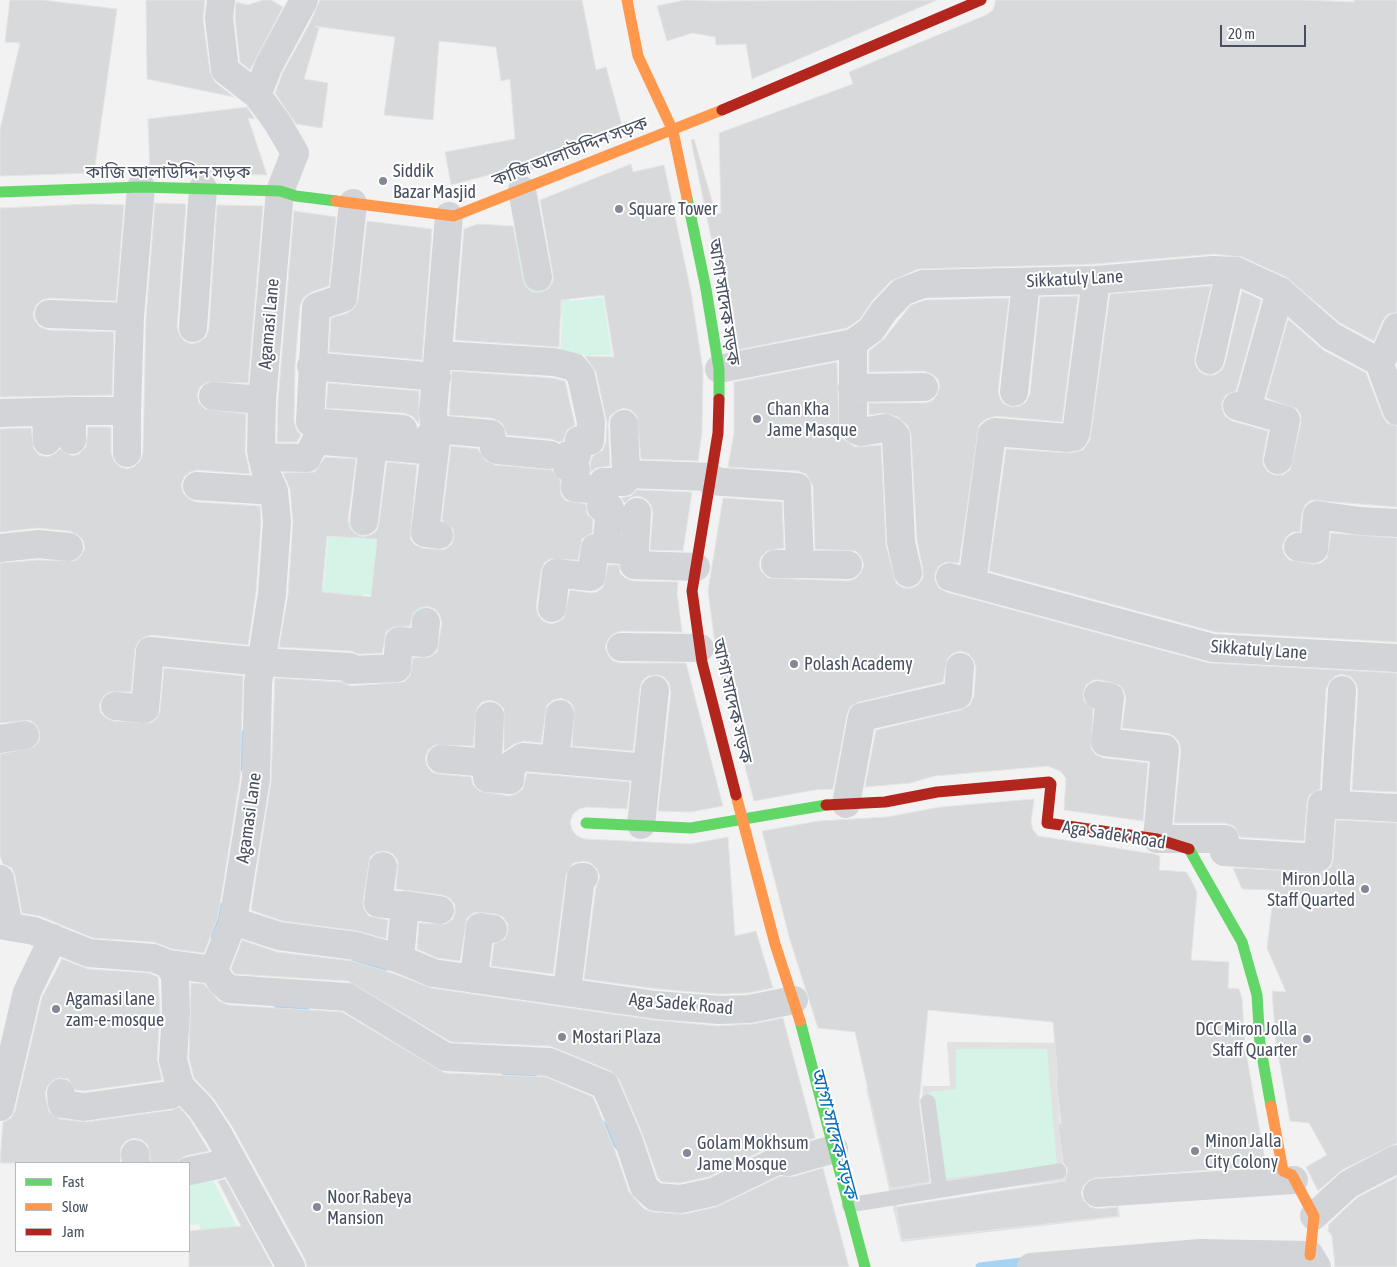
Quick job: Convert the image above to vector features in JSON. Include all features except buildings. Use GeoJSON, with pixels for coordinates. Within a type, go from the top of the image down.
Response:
{"type":"FeatureCollection","features":[{"type":"Feature","properties":{"kind":"street"},"geometry":{"type":"LineString","coordinates":[[220,0],[219,18],[225,70],[257,95],[269,65],[304,0]]}},
{"type":"Feature","properties":{"kind":"street","name":"আগা সাদেক সড়ক"},"geometry":{"type":"LineString","coordinates":[[627,0],[638,56],[673,131],[706,289],[719,369],[718,433],[692,591],[700,648],[775,944],[794,1000],[865,1267]]}},
{"type":"Feature","properties":{"kind":"street","name":"কাজি আলাউদ্দিন সড়ক"},"geometry":{"type":"LineString","coordinates":[[0,192],[141,187],[280,191],[296,196],[454,216],[673,131],[951,10],[981,0]]}},
{"type":"Feature","properties":{"kind":"street","name":"Agamasi Lane"},"geometry":{"type":"LineString","coordinates":[[214,970],[233,921],[256,779],[258,683],[272,594],[277,522],[274,491],[266,473],[262,457],[262,400],[280,191],[295,153],[277,122],[257,95]]}},
{"type":"Feature","properties":{"kind":"street"},"geometry":{"type":"LineString","coordinates":[[127,453],[130,318],[141,187]]}},
{"type":"Feature","properties":{"kind":"street"},"geometry":{"type":"LineString","coordinates":[[193,328],[204,188]]}},
{"type":"Feature","properties":{"kind":"street"},"geometry":{"type":"LineString","coordinates":[[522,190],[538,277]]}},
{"type":"Feature","properties":{"kind":"street"},"geometry":{"type":"LineString","coordinates":[[353,203],[343,298],[316,307],[311,366],[310,422],[403,429]]}},
{"type":"Feature","properties":{"kind":"street"},"geometry":{"type":"LineString","coordinates":[[449,216],[435,376],[433,413],[435,429],[491,434],[494,448],[497,450],[550,455]]}},
{"type":"Feature","properties":{"kind":"street","name":"Sikkatuly Lane"},"geometry":{"type":"LineString","coordinates":[[719,369],[853,343],[871,330],[884,311],[902,292],[923,284],[1096,280],[1213,270],[1236,271],[1280,291],[1331,336],[1379,362]]}},
{"type":"Feature","properties":{"kind":"street"},"geometry":{"type":"LineString","coordinates":[[1210,360],[1230,271]]}},
{"type":"Feature","properties":{"kind":"street","name":"Sikkatuly Lane"},"geometry":{"type":"LineString","coordinates":[[1096,280],[1076,433],[1074,437],[1068,438],[995,432],[992,434],[961,580],[1213,648],[1397,658]]}},
{"type":"Feature","properties":{"kind":"street"},"geometry":{"type":"LineString","coordinates":[[1014,392],[1026,282]]}},
{"type":"Feature","properties":{"kind":"street"},"geometry":{"type":"LineString","coordinates":[[1278,460],[1286,420],[1242,407],[1280,291]]}},
{"type":"Feature","properties":{"kind":"street"},"geometry":{"type":"LineString","coordinates":[[49,314],[130,318]]}},
{"type":"Feature","properties":{"kind":"street"},"geometry":{"type":"LineString","coordinates":[[1397,327],[1385,354],[1379,362],[1397,411]]}},
{"type":"Feature","properties":{"kind":"street"},"geometry":{"type":"LineString","coordinates":[[853,343],[853,424],[856,430],[861,432],[886,428],[896,436],[901,542],[908,573]]}},
{"type":"Feature","properties":{"kind":"street"},"geometry":{"type":"LineString","coordinates":[[311,366],[435,376],[554,362],[574,367],[581,376],[591,422],[590,441],[579,440],[578,456],[568,455],[567,468],[576,469],[575,488],[602,490]]}},
{"type":"Feature","properties":{"kind":"street"},"geometry":{"type":"LineString","coordinates":[[435,376],[426,425],[436,441],[425,534],[440,535]]}},
{"type":"Feature","properties":{"kind":"street"},"geometry":{"type":"LineString","coordinates":[[852,388],[924,387]]}},
{"type":"Feature","properties":{"kind":"street"},"geometry":{"type":"LineString","coordinates":[[213,396],[262,400]]}},
{"type":"Feature","properties":{"kind":"street"},"geometry":{"type":"LineString","coordinates":[[0,414],[127,411]]}},
{"type":"Feature","properties":{"kind":"street"},"geometry":{"type":"LineString","coordinates":[[59,412],[59,440]]}},
{"type":"Feature","properties":{"kind":"street"},"geometry":{"type":"LineString","coordinates":[[606,549],[610,508],[602,507],[603,482],[623,483],[626,476],[624,424]]}},
{"type":"Feature","properties":{"kind":"street"},"geometry":{"type":"LineString","coordinates":[[262,457],[307,458],[315,442],[434,451]]}},
{"type":"Feature","properties":{"kind":"street"},"geometry":{"type":"LineString","coordinates":[[364,522],[373,445]]}},
{"type":"Feature","properties":{"kind":"street"},"geometry":{"type":"LineString","coordinates":[[626,476],[627,474],[711,479],[797,487],[788,564],[848,564]]}},
{"type":"Feature","properties":{"kind":"street"},"geometry":{"type":"LineString","coordinates":[[197,486],[274,491]]}},
{"type":"Feature","properties":{"kind":"street"},"geometry":{"type":"LineString","coordinates":[[638,512],[634,565],[696,567]]}},
{"type":"Feature","properties":{"kind":"street"},"geometry":{"type":"LineString","coordinates":[[1298,547],[1314,548],[1317,515],[1360,521],[1397,523]]}},
{"type":"Feature","properties":{"kind":"street"},"geometry":{"type":"LineString","coordinates":[[0,548],[38,544],[69,546]]}},
{"type":"Feature","properties":{"kind":"street"},"geometry":{"type":"LineString","coordinates":[[552,608],[556,574],[591,577],[594,548],[635,551]]}},
{"type":"Feature","properties":{"kind":"street"},"geometry":{"type":"LineString","coordinates":[[115,706],[145,709],[150,651],[262,662],[350,667],[350,670],[397,668],[400,641],[424,642],[426,622]]}},
{"type":"Feature","properties":{"kind":"street"},"geometry":{"type":"LineString","coordinates":[[621,647],[700,648]]}},
{"type":"Feature","properties":{"kind":"street"},"geometry":{"type":"LineString","coordinates":[[846,804],[862,717],[958,695],[960,667]]}},
{"type":"Feature","properties":{"kind":"street"},"geometry":{"type":"LineString","coordinates":[[641,826],[655,690]]}},
{"type":"Feature","properties":{"kind":"street"},"geometry":{"type":"LineString","coordinates":[[1335,805],[1342,690]]}},
{"type":"Feature","properties":{"kind":"street"},"geometry":{"type":"LineString","coordinates":[[1098,695],[1110,697],[1105,742],[1165,750],[1157,840],[1225,839],[1224,852],[1318,858],[1322,804],[1397,808]]}},
{"type":"Feature","properties":{"kind":"street"},"geometry":{"type":"LineString","coordinates":[[555,760],[560,714]]}},
{"type":"Feature","properties":{"kind":"street"},"geometry":{"type":"LineString","coordinates":[[490,716],[487,778],[510,780],[511,765],[522,757],[647,768]]}},
{"type":"Feature","properties":{"kind":"street"},"geometry":{"type":"LineString","coordinates":[[441,759],[488,763]]}},
{"type":"Feature","properties":{"kind":"street","name":"Aga Sadek Road"},"geometry":{"type":"LineString","coordinates":[[586,823],[691,828],[817,805],[885,802],[937,792],[1049,782],[1051,784],[1047,823],[1157,840],[1189,849],[1203,870],[1242,942],[1257,995],[1260,1044],[1283,1170],[1292,1175],[1314,1216]]}},
{"type":"Feature","properties":{"kind":"street"},"geometry":{"type":"LineString","coordinates":[[383,866],[378,903],[404,906],[400,959]]}},
{"type":"Feature","properties":{"kind":"street"},"geometry":{"type":"LineString","coordinates":[[567,991],[581,877],[584,877]]}},
{"type":"Feature","properties":{"kind":"street"},"geometry":{"type":"LineString","coordinates":[[0,879],[5,926],[53,938],[78,951],[153,958],[168,964],[214,970],[221,982],[230,989],[347,997],[446,1057],[549,1062],[605,1085],[628,1139],[644,1187],[655,1197],[681,1199],[713,1192],[779,1160],[788,1162],[834,1149]]}},
{"type":"Feature","properties":{"kind":"street","name":"Aga Sadek Road"},"geometry":{"type":"LineString","coordinates":[[233,921],[279,936],[356,946],[400,959],[433,973],[656,1005],[719,1010],[757,1008],[794,1000]]}},
{"type":"Feature","properties":{"kind":"street"},"geometry":{"type":"LineString","coordinates":[[474,979],[480,927],[493,929]]}},
{"type":"Feature","properties":{"kind":"street"},"geometry":{"type":"LineString","coordinates":[[0,1107],[3,1080],[27,992],[53,938]]}},
{"type":"Feature","properties":{"kind":"street"},"geometry":{"type":"LineString","coordinates":[[168,964],[175,974],[176,1012],[173,1060],[180,1086],[201,1108],[231,1157],[291,1267]]}},
{"type":"Feature","properties":{"kind":"street"},"geometry":{"type":"LineString","coordinates":[[61,1093],[62,1104],[84,1107],[170,1095],[180,1086]]}},
{"type":"Feature","properties":{"kind":"street"},"geometry":{"type":"LineString","coordinates":[[190,1172],[218,1165],[231,1157]]}},
{"type":"Feature","properties":{"kind":"street"},"geometry":{"type":"LineString","coordinates":[[1031,1267],[1200,1253],[1313,1261],[1314,1216],[1349,1184],[1397,1159]]}},
{"type":"Feature","properties":{"kind":"street"},"geometry":{"type":"LineString","coordinates":[[1097,1193],[1294,1180]]}},
{"type":"Feature","properties":{"kind":"lane"},"geometry":{"type":"LineString","coordinates":[[928,1102],[940,1190]]}},
{"type":"Feature","properties":{"kind":"lane"},"geometry":{"type":"LineString","coordinates":[[849,1205],[1059,1171]]}},
{"type":"Feature","properties":{"kind":"shaded area"},"geometry":{"type":"Polygon","coordinates":[[[947,1042],[1096,1043],[1120,1217],[901,1242],[866,1088],[895,1090],[896,1097],[922,1099],[923,1086],[950,1086],[947,1042]],[[1097,1074],[1056,1079],[1064,1174],[1104,1170],[1097,1074]],[[869,1090],[890,1186],[931,1183],[921,1103],[894,1100],[869,1090]],[[957,1090],[930,1092],[943,1179],[957,1090]],[[1113,1175],[896,1200],[902,1240],[1118,1216],[1113,1175]]]}},
{"type":"Feature","properties":{"kind":"green space"},"geometry":{"type":"Polygon","coordinates":[[[507,238],[530,238],[549,280],[564,290],[570,301],[603,297],[612,355],[581,355],[581,371],[560,357],[562,316],[524,302],[507,238]]]}},
{"type":"Feature","properties":{"kind":"green space"},"geometry":{"type":"Polygon","coordinates":[[[338,521],[364,525],[363,533],[377,535],[375,557],[421,562],[429,600],[427,621],[404,618],[389,597],[363,594],[361,610],[294,584],[324,586],[328,537],[337,537],[338,521]]]}},
{"type":"Feature","properties":{"kind":"green space"},"geometry":{"type":"Polygon","coordinates":[[[956,1049],[1047,1049],[1057,1165],[943,1179],[929,1092],[956,1089],[956,1049]]]}},
{"type":"Feature","properties":{"kind":"green space"},"geometry":{"type":"Polygon","coordinates":[[[210,1174],[240,1233],[203,1238],[199,1224],[190,1225],[190,1177],[210,1174]]]}},
{"type":"Feature","properties":{"kind":"waterway"},"geometry":{"type":"LineString","coordinates":[[238,768],[245,734]]}},
{"type":"Feature","properties":{"kind":"waterway"},"geometry":{"type":"LineString","coordinates":[[215,936],[219,907]]}},
{"type":"Feature","properties":{"kind":"waterway"},"geometry":{"type":"LineString","coordinates":[[355,964],[384,967]]}},
{"type":"Feature","properties":{"kind":"waterway"},"geometry":{"type":"LineString","coordinates":[[278,1004],[306,1012]]}},
{"type":"Feature","properties":{"kind":"waterway"},"geometry":{"type":"LineString","coordinates":[[505,1071],[534,1079]]}},
{"type":"Feature","properties":{"kind":"waterway"},"geometry":{"type":"LineString","coordinates":[[601,1124],[620,1147]]}},
{"type":"Feature","properties":{"kind":"waterway"},"geometry":{"type":"LineString","coordinates":[[980,1267],[1030,1261]]}},
{"type":"Feature","properties":{"kind":"traffic: fast"},"geometry":{"type":"LineString","coordinates":[[0,192],[141,187],[280,191],[296,196],[336,201]]}},
{"type":"Feature","properties":{"kind":"traffic: fast"},"geometry":{"type":"LineString","coordinates":[[687,198],[706,289],[719,369],[719,399]]}},
{"type":"Feature","properties":{"kind":"traffic: fast"},"geometry":{"type":"LineString","coordinates":[[586,823],[691,828],[826,805]]}},
{"type":"Feature","properties":{"kind":"traffic: fast"},"geometry":{"type":"LineString","coordinates":[[1189,849],[1242,942],[1257,995],[1260,1044],[1271,1106]]}},
{"type":"Feature","properties":{"kind":"traffic: fast"},"geometry":{"type":"LineString","coordinates":[[800,1021],[865,1267]]}},
{"type":"Feature","properties":{"kind":"traffic: slow"},"geometry":{"type":"LineString","coordinates":[[627,0],[638,56],[673,131],[687,198]]}},
{"type":"Feature","properties":{"kind":"traffic: slow"},"geometry":{"type":"LineString","coordinates":[[336,201],[454,216],[722,110]]}},
{"type":"Feature","properties":{"kind":"traffic: slow"},"geometry":{"type":"LineString","coordinates":[[736,795],[775,944],[800,1021]]}},
{"type":"Feature","properties":{"kind":"traffic: slow"},"geometry":{"type":"LineString","coordinates":[[1271,1106],[1283,1171],[1292,1175],[1314,1216],[1310,1255]]}},
{"type":"Feature","properties":{"kind":"traffic: jam"},"geometry":{"type":"LineString","coordinates":[[722,110],[981,0]]}},
{"type":"Feature","properties":{"kind":"traffic: jam"},"geometry":{"type":"LineString","coordinates":[[719,399],[718,433],[692,591],[702,662],[736,795]]}},
{"type":"Feature","properties":{"kind":"traffic: jam"},"geometry":{"type":"LineString","coordinates":[[826,805],[885,802],[937,792],[1049,782],[1051,784],[1047,823],[1157,839],[1189,849]]}},
{"type":"Feature","properties":{"kind":"place","name":"Siddik Bazar Masjid"},"geometry":{"type":"Point","coordinates":[383,181]}},
{"type":"Feature","properties":{"kind":"place","name":"Square Tower"},"geometry":{"type":"Point","coordinates":[619,209]}},
{"type":"Feature","properties":{"kind":"place","name":"Chan Kha Jame Masque"},"geometry":{"type":"Point","coordinates":[757,419]}},
{"type":"Feature","properties":{"kind":"place","name":"Polash Academy"},"geometry":{"type":"Point","coordinates":[794,664]}},
{"type":"Feature","properties":{"kind":"place","name":"Miron Jolla Staff Quarted"},"geometry":{"type":"Point","coordinates":[1365,889]}},
{"type":"Feature","properties":{"kind":"place","name":"Agamasi lane zam-e-mosque"},"geometry":{"type":"Point","coordinates":[56,1009]}},
{"type":"Feature","properties":{"kind":"place","name":"Mostari Plaza"},"geometry":{"type":"Point","coordinates":[562,1037]}},
{"type":"Feature","properties":{"kind":"place","name":"DCC Miron Jolla Staff Quarter"},"geometry":{"type":"Point","coordinates":[1307,1039]}},
{"type":"Feature","properties":{"kind":"place","name":"Minon Jalla City Colony"},"geometry":{"type":"Point","coordinates":[1195,1151]}},
{"type":"Feature","properties":{"kind":"place","name":"Golam Mokhsum Jame Mosque"},"geometry":{"type":"Point","coordinates":[687,1153]}},
{"type":"Feature","properties":{"kind":"place","name":"Noor Rabeya Mansion"},"geometry":{"type":"Point","coordinates":[317,1207]}}]}
